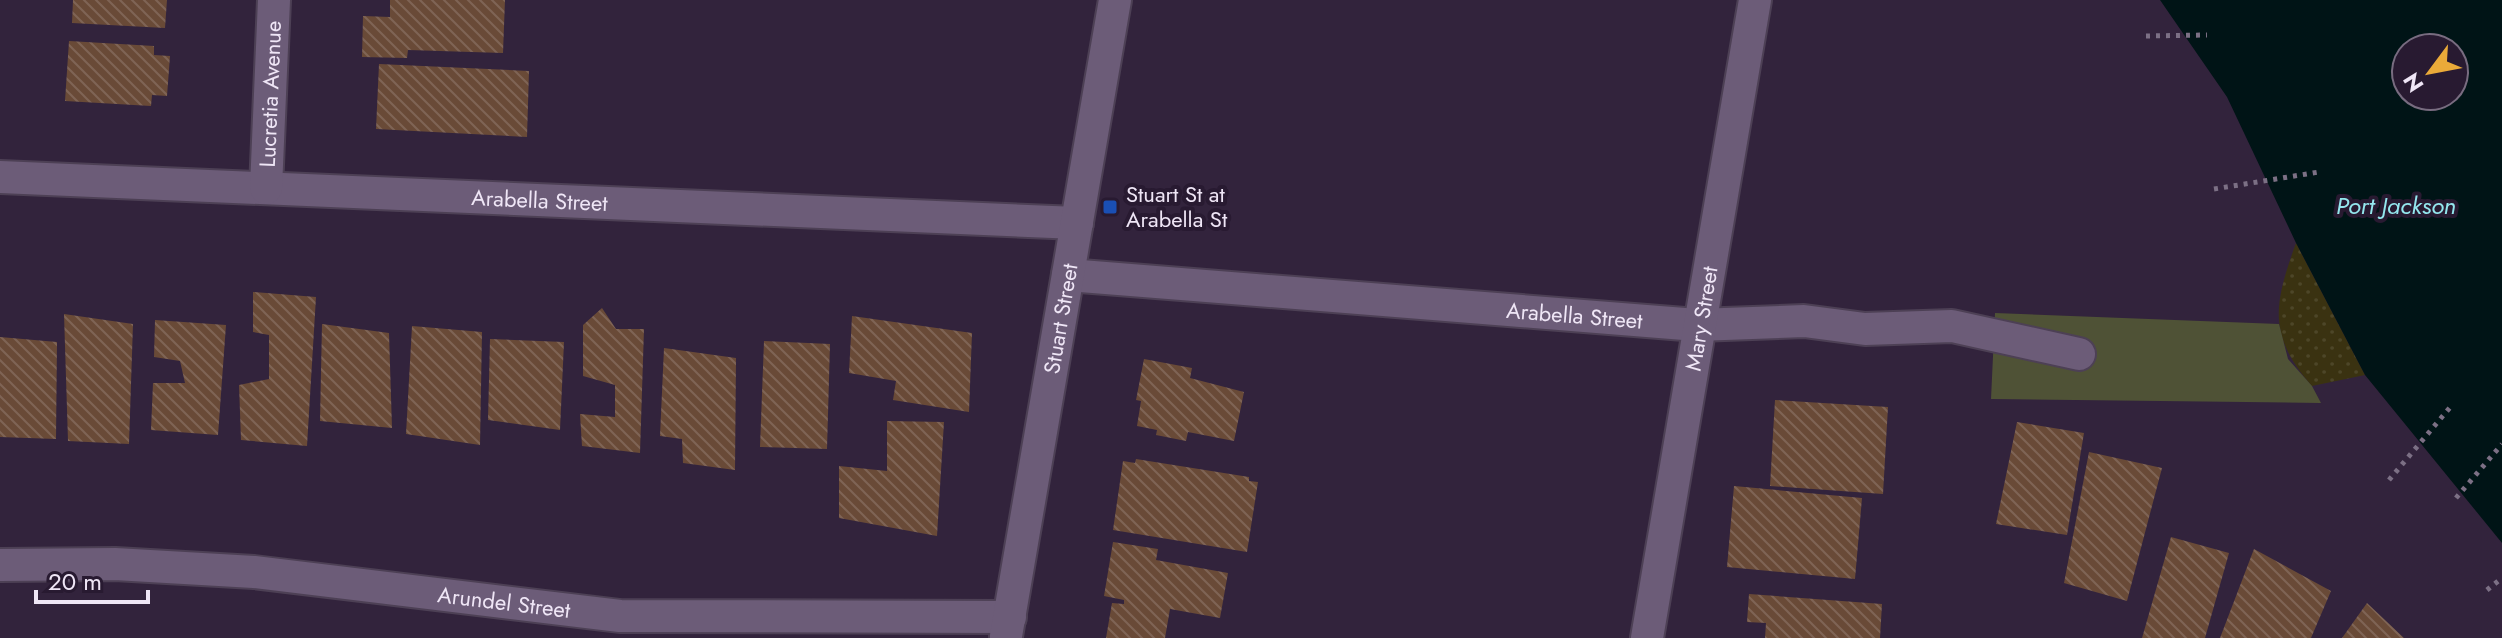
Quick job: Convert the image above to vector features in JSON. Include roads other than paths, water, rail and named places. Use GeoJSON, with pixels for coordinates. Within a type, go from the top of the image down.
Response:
{"type":"FeatureCollection","features":[{"type":"Feature","properties":{"kind":"street","name":"Lucretia Avenue"},"geometry":{"type":"LineString","coordinates":[[266,188],[274,0]]}},
{"type":"Feature","properties":{"kind":"street","name":"Stuart Street"},"geometry":{"type":"LineString","coordinates":[[1008,628],[1115,0]]}},
{"type":"Feature","properties":{"kind":"street","name":"Mary Street"},"geometry":{"type":"LineString","coordinates":[[1647,638],[1697,325],[1755,0]]}},
{"type":"Feature","properties":{"kind":"street","name":"Arabella Street"},"geometry":{"type":"LineString","coordinates":[[0,177],[1077,223]]}},
{"type":"Feature","properties":{"kind":"street","name":"Arabella Street"},"geometry":{"type":"LineString","coordinates":[[1068,275],[1697,325],[1804,321],[1865,329],[1952,326],[2079,354]]}},
{"type":"Feature","properties":{"kind":"street","name":"Arundel Street"},"geometry":{"type":"LineString","coordinates":[[0,565],[115,564],[254,572],[620,616],[1008,628]]}},
{"type":"Feature","properties":{"kind":"water","name":"Port Jackson"},"geometry":{"type":"Polygon","coordinates":[[[2160,0],[2502,0],[2502,543],[2365,375],[2296,243],[2227,97],[2160,0]]]}},
{"type":"Feature","properties":{"kind":"place","name":"Stuart St at Arabella St"},"geometry":{"type":"Point","coordinates":[1110,207]}}]}
